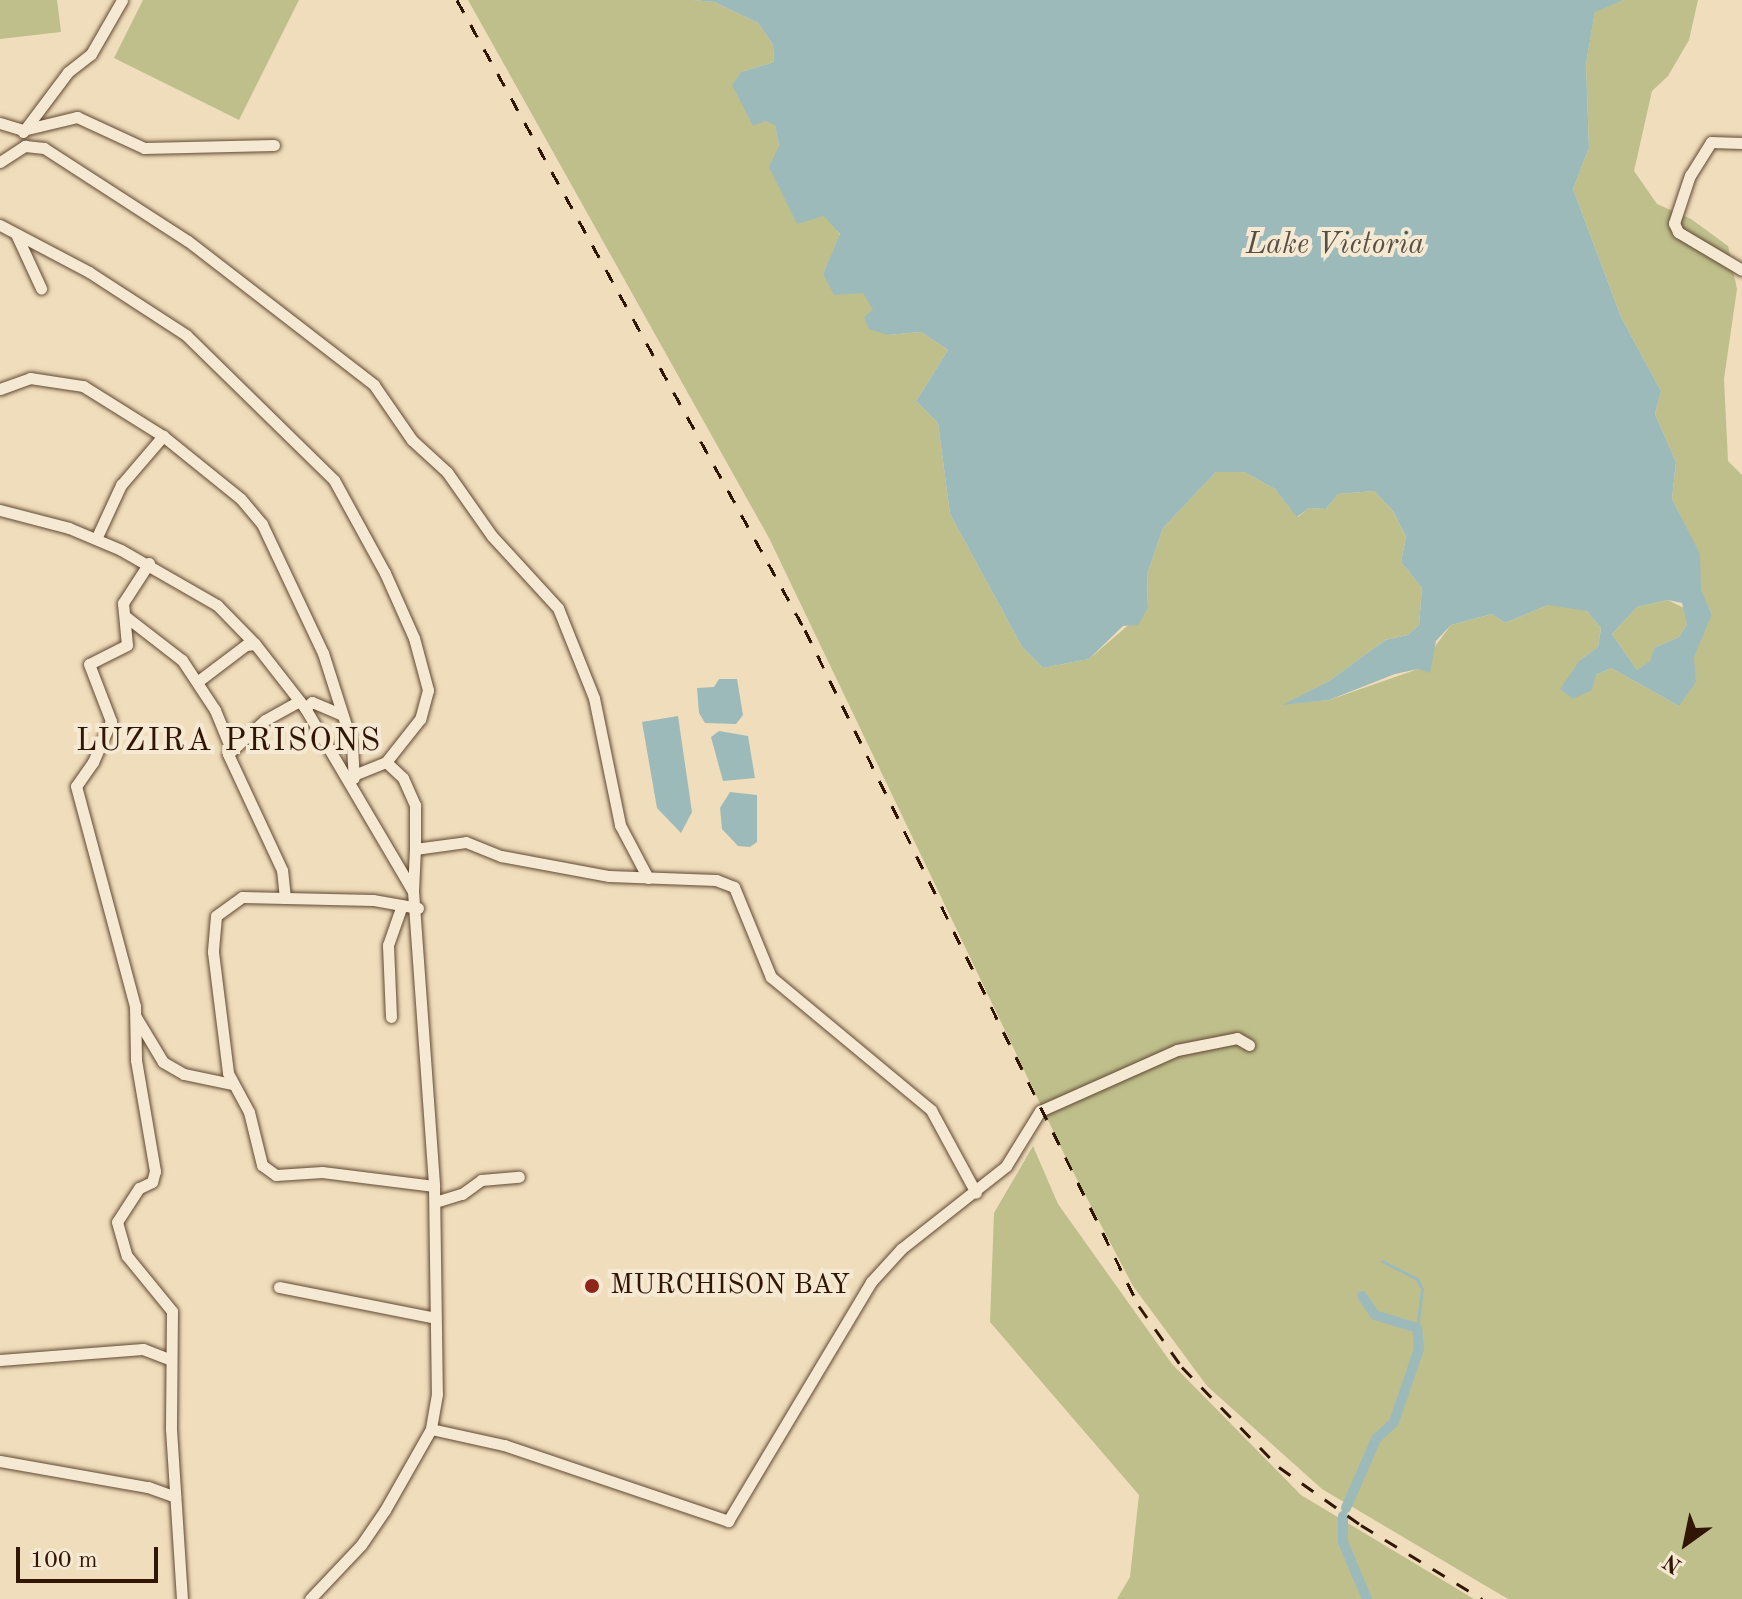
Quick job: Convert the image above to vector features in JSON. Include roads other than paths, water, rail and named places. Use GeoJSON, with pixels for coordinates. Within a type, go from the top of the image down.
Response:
{"type":"FeatureCollection","features":[{"type":"Feature","properties":{"kind":"street"},"geometry":{"type":"LineString","coordinates":[[25,146],[23,130],[68,72],[91,54],[122,0]]}},
{"type":"Feature","properties":{"kind":"street"},"geometry":{"type":"LineString","coordinates":[[0,123],[23,130],[68,116],[144,148],[274,145]]}},
{"type":"Feature","properties":{"kind":"street"},"geometry":{"type":"LineString","coordinates":[[1742,143],[1711,142],[1690,175],[1674,223],[1678,232],[1742,270]]}},
{"type":"Feature","properties":{"kind":"street"},"geometry":{"type":"LineString","coordinates":[[0,162],[25,146],[44,148],[188,241],[374,385],[412,440],[447,472],[492,536],[558,608],[594,698],[620,825],[648,878]]}},
{"type":"Feature","properties":{"kind":"street"},"geometry":{"type":"LineString","coordinates":[[0,225],[89,272],[186,335],[334,480],[385,573],[426,676],[420,719],[386,762],[354,778]]}},
{"type":"Feature","properties":{"kind":"street"},"geometry":{"type":"LineString","coordinates":[[16,233],[41,288]]}},
{"type":"Feature","properties":{"kind":"street"},"geometry":{"type":"LineString","coordinates":[[0,389],[30,378],[83,386],[163,436],[241,499],[262,524],[323,653],[342,715],[354,778]]}},
{"type":"Feature","properties":{"kind":"street"},"geometry":{"type":"LineString","coordinates":[[96,539],[121,485],[163,436]]}},
{"type":"Feature","properties":{"kind":"street"},"geometry":{"type":"LineString","coordinates":[[0,510],[96,539],[149,563],[217,605],[255,644],[354,778],[413,891],[418,908],[435,1202],[438,1386],[431,1429],[361,1545],[310,1599]]}},
{"type":"Feature","properties":{"kind":"street"},"geometry":{"type":"LineString","coordinates":[[149,563],[125,597],[127,645],[89,664],[111,721],[93,762],[76,786],[136,1017],[136,1060],[155,1171],[152,1182],[139,1188],[117,1222],[127,1256],[171,1306],[169,1359],[182,1599]]}},
{"type":"Feature","properties":{"kind":"street"},"geometry":{"type":"LineString","coordinates":[[125,616],[173,650],[224,727],[231,749],[230,763],[282,870],[285,898]]}},
{"type":"Feature","properties":{"kind":"street"},"geometry":{"type":"LineString","coordinates":[[197,682],[246,645],[255,644]]}},
{"type":"Feature","properties":{"kind":"street"},"geometry":{"type":"LineString","coordinates":[[231,749],[302,704],[312,702],[342,715]]}},
{"type":"Feature","properties":{"kind":"street"},"geometry":{"type":"LineString","coordinates":[[224,727],[243,740]]}},
{"type":"Feature","properties":{"kind":"street"},"geometry":{"type":"LineString","coordinates":[[386,762],[403,778],[415,805],[413,891]]}},
{"type":"Feature","properties":{"kind":"street"},"geometry":{"type":"LineString","coordinates":[[415,849],[471,842],[524,861],[648,878],[716,880],[734,887],[771,977],[931,1110],[976,1193]]}},
{"type":"Feature","properties":{"kind":"street"},"geometry":{"type":"LineString","coordinates":[[418,908],[242,897],[223,908],[214,923],[214,970],[232,1084],[249,1112],[260,1162],[273,1174],[322,1172],[434,1186]]}},
{"type":"Feature","properties":{"kind":"street"},"geometry":{"type":"LineString","coordinates":[[391,1017],[388,945],[402,905]]}},
{"type":"Feature","properties":{"kind":"street"},"geometry":{"type":"LineString","coordinates":[[136,1017],[163,1062],[184,1074],[232,1084]]}},
{"type":"Feature","properties":{"kind":"street"},"geometry":{"type":"LineString","coordinates":[[431,1429],[579,1469],[728,1521],[871,1282],[901,1249],[976,1193],[1006,1166],[1040,1111],[1177,1050],[1237,1038],[1249,1045]]}},
{"type":"Feature","properties":{"kind":"street"},"geometry":{"type":"LineString","coordinates":[[435,1202],[462,1194],[481,1180],[519,1177]]}},
{"type":"Feature","properties":{"kind":"street"},"geometry":{"type":"LineString","coordinates":[[279,1287],[435,1318]]}},
{"type":"Feature","properties":{"kind":"street"},"geometry":{"type":"LineString","coordinates":[[0,1360],[143,1349],[169,1359]]}},
{"type":"Feature","properties":{"kind":"street"},"geometry":{"type":"LineString","coordinates":[[0,1461],[148,1487],[175,1497]]}},
{"type":"Feature","properties":{"kind":"water","name":"Lake Victoria"},"geometry":{"type":"Polygon","coordinates":[[[693,0],[1624,0],[1595,12],[1586,64],[1589,148],[1573,189],[1621,317],[1661,391],[1655,414],[1676,462],[1672,499],[1700,554],[1701,590],[1712,614],[1694,657],[1696,682],[1679,706],[1611,668],[1596,675],[1592,690],[1573,699],[1560,689],[1580,660],[1598,647],[1601,628],[1587,611],[1548,605],[1505,623],[1492,614],[1451,625],[1436,641],[1430,673],[1418,669],[1395,674],[1329,700],[1282,705],[1329,681],[1385,640],[1408,635],[1419,625],[1422,588],[1401,562],[1406,537],[1393,511],[1374,491],[1338,494],[1326,509],[1309,508],[1297,517],[1275,489],[1244,472],[1216,472],[1163,528],[1147,575],[1148,608],[1138,625],[1123,626],[1089,659],[1043,668],[1022,647],[950,514],[938,423],[916,401],[948,350],[921,332],[888,335],[869,329],[864,317],[873,310],[863,293],[834,295],[823,274],[840,234],[824,216],[797,224],[769,167],[779,146],[775,125],[765,121],[753,126],[732,85],[741,72],[774,62],[773,45],[758,23],[714,2],[693,0]],[[1668,600],[1637,607],[1612,634],[1637,670],[1650,661],[1654,648],[1679,637],[1687,624],[1682,603],[1668,600]]]}},
{"type":"Feature","properties":{"kind":"water"},"geometry":{"type":"Polygon","coordinates":[[[719,679],[737,679],[743,715],[736,724],[705,723],[699,713],[697,688],[714,687],[719,679]]]}},
{"type":"Feature","properties":{"kind":"water"},"geometry":{"type":"Polygon","coordinates":[[[678,716],[692,812],[681,833],[657,808],[642,722],[678,716]]]}},
{"type":"Feature","properties":{"kind":"water"},"geometry":{"type":"Polygon","coordinates":[[[719,731],[748,736],[755,778],[723,781],[711,737],[719,731]]]}},
{"type":"Feature","properties":{"kind":"water"},"geometry":{"type":"Polygon","coordinates":[[[730,792],[757,795],[757,842],[750,847],[738,846],[722,829],[720,808],[730,792]]]}},
{"type":"Feature","properties":{"kind":"waterway"},"geometry":{"type":"LineString","coordinates":[[1382,1261],[1417,1279],[1422,1289],[1417,1328]]}},
{"type":"Feature","properties":{"kind":"waterway"},"geometry":{"type":"LineString","coordinates":[[1346,1508],[1376,1439],[1394,1422],[1419,1349],[1417,1328],[1375,1315],[1362,1296]]}},
{"type":"Feature","properties":{"kind":"waterway"},"geometry":{"type":"LineString","coordinates":[[1343,1516],[1343,1542],[1367,1599]]}},
{"type":"Feature","properties":{"kind":"railway"},"geometry":{"type":"LineString","coordinates":[[457,0],[805,630],[1139,1306],[1182,1367],[1279,1467],[1361,1525],[1482,1599]]}},
{"type":"Feature","properties":{"kind":"place","name":"MURCHISON BAY"},"geometry":{"type":"Point","coordinates":[592,1286]}},
{"type":"Feature","properties":{"kind":"district","name":"LUZIRA PRISONS"},"geometry":{"type":"Point","coordinates":[229,742]}}]}
